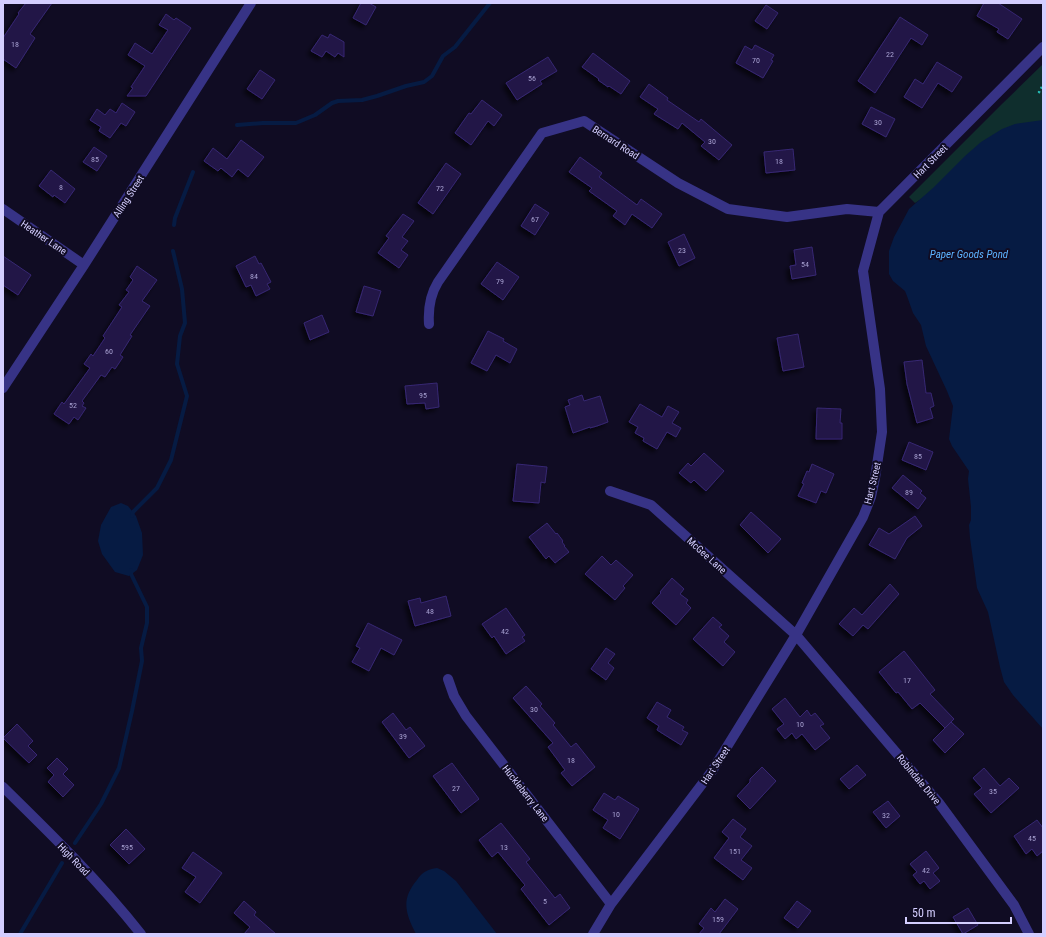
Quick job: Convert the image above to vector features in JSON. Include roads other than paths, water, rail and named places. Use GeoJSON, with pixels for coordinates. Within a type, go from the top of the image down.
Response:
{"type":"FeatureCollection","features":[{"type":"Feature","properties":{"kind":"street","name":"Alling Street"},"geometry":{"type":"LineString","coordinates":[[3,388],[251,3]]}},
{"type":"Feature","properties":{"kind":"street","name":"Hart Street"},"geometry":{"type":"LineString","coordinates":[[593,934],[611,904],[712,771],[796,635],[863,517],[871,497],[882,432],[880,389],[863,271],[879,212],[1043,47]]}},
{"type":"Feature","properties":{"kind":"street","name":"Bernard Road"},"geometry":{"type":"LineString","coordinates":[[429,324],[430,302],[433,291],[438,282],[542,133],[584,121],[678,183],[728,209],[787,217],[847,209],[879,212]]}},
{"type":"Feature","properties":{"kind":"street","name":"Heather Lane"},"geometry":{"type":"LineString","coordinates":[[3,209],[84,264]]}},
{"type":"Feature","properties":{"kind":"street","name":"McGee Lane"},"geometry":{"type":"LineString","coordinates":[[610,491],[651,505],[796,635]]}},
{"type":"Feature","properties":{"kind":"street","name":"Robindale Drive"},"geometry":{"type":"LineString","coordinates":[[796,635],[940,803],[1014,905],[1029,934]]}},
{"type":"Feature","properties":{"kind":"street","name":"Huckleberry Lane"},"geometry":{"type":"LineString","coordinates":[[448,679],[454,696],[466,716],[611,904]]}},
{"type":"Feature","properties":{"kind":"street","name":"High Road"},"geometry":{"type":"LineString","coordinates":[[3,787],[78,862],[119,906],[141,934]]}},
{"type":"Feature","properties":{"kind":"water","name":"Paper Goods Pond"},"geometry":{"type":"Polygon","coordinates":[[[1043,120],[1043,729],[1013,695],[1004,682],[988,612],[977,588],[969,525],[971,520],[971,507],[968,479],[969,471],[949,439],[953,406],[926,346],[921,325],[913,313],[905,291],[893,281],[889,274],[889,251],[894,237],[909,209],[981,142],[1002,129],[1015,124],[1043,120]]]}},
{"type":"Feature","properties":{"kind":"water"},"geometry":{"type":"Polygon","coordinates":[[[121,503],[128,506],[136,516],[142,533],[143,555],[137,570],[129,576],[115,572],[102,554],[98,541],[101,525],[111,507],[121,503]]]}},
{"type":"Feature","properties":{"kind":"water"},"geometry":{"type":"Polygon","coordinates":[[[437,868],[444,871],[456,881],[497,934],[416,934],[407,913],[407,900],[412,887],[421,875],[428,870],[437,868]]]}},
{"type":"Feature","properties":{"kind":"waterway"},"geometry":{"type":"LineString","coordinates":[[237,125],[296,123],[315,115],[332,103],[338,101],[362,100],[424,82],[432,76],[443,56],[455,47],[490,3]]}},
{"type":"Feature","properties":{"kind":"waterway"},"geometry":{"type":"LineString","coordinates":[[174,225],[175,218],[193,172]]}},
{"type":"Feature","properties":{"kind":"waterway"},"geometry":{"type":"LineString","coordinates":[[132,516],[133,512],[157,488],[171,460],[187,396],[177,364],[180,336],[185,323],[182,289],[173,251]]}},
{"type":"Feature","properties":{"kind":"waterway"},"geometry":{"type":"LineString","coordinates":[[75,843],[101,804],[119,768],[132,711],[142,661],[141,648],[147,623],[147,607],[131,574],[131,570]]}},
{"type":"Feature","properties":{"kind":"waterway"},"geometry":{"type":"LineString","coordinates":[[20,934],[62,863]]}}]}
